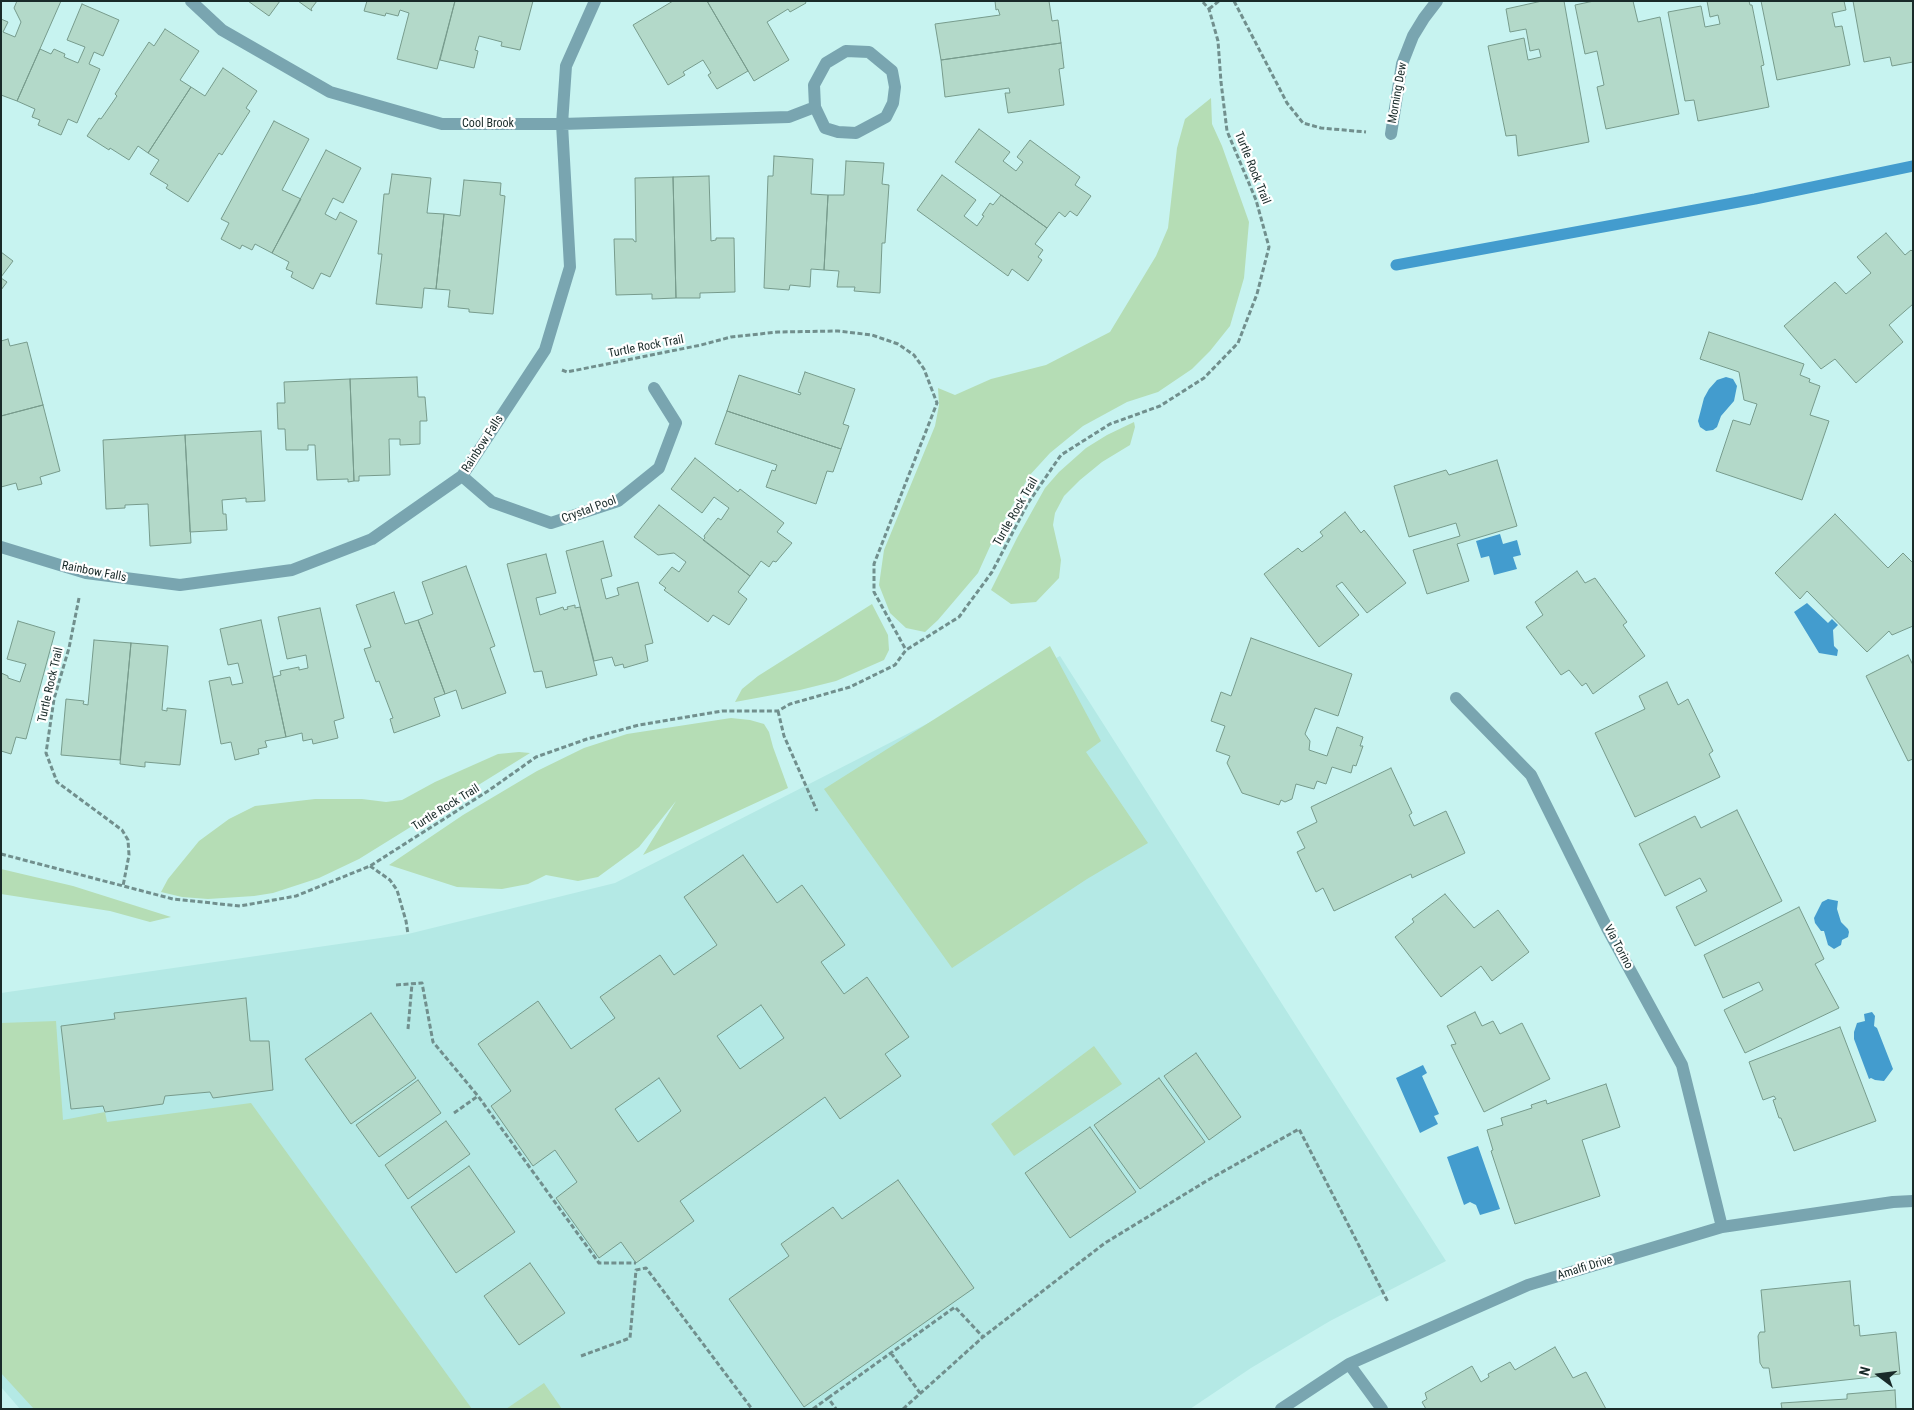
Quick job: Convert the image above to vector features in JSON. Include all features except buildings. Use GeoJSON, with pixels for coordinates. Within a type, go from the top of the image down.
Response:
{"type":"FeatureCollection","features":[{"type":"Feature","properties":{"kind":"street","name":"Cool Brook"},"geometry":{"type":"LineString","coordinates":[[191,1],[222,30],[330,92],[442,124],[562,124],[789,117],[815,107]]}},
{"type":"Feature","properties":{"kind":"street","name":"Rainbow Falls"},"geometry":{"type":"LineString","coordinates":[[1,547],[86,573],[180,585],[292,570],[372,539],[462,476],[545,350],[570,267],[562,124],[566,66],[595,1]]}},
{"type":"Feature","properties":{"kind":"street","name":"Morning Dew"},"geometry":{"type":"LineString","coordinates":[[1391,134],[1402,64],[1413,36],[1437,1]]}},
{"type":"Feature","properties":{"kind":"street"},"geometry":{"type":"LineString","coordinates":[[846,51],[869,52],[892,71],[895,87],[893,103],[886,117],[856,133],[838,132],[824,128],[815,107],[814,85],[826,63],[846,51]]}},
{"type":"Feature","properties":{"kind":"street","name":"Crystal Pool"},"geometry":{"type":"LineString","coordinates":[[462,476],[492,502],[551,524],[618,501],[659,468],[676,423],[654,388]]}},
{"type":"Feature","properties":{"kind":"street","name":"Via Torino"},"geometry":{"type":"LineString","coordinates":[[1456,698],[1531,775],[1607,928],[1682,1065],[1722,1227]]}},
{"type":"Feature","properties":{"kind":"street","name":"Amalfi Drive"},"geometry":{"type":"LineString","coordinates":[[1281,1409],[1349,1364],[1528,1285],[1722,1227],[1893,1202],[1913,1201]]}},
{"type":"Feature","properties":{"kind":"street"},"geometry":{"type":"LineString","coordinates":[[1349,1364],[1382,1409]]}},
{"type":"Feature","properties":{"kind":"path","name":"Turtle Rock Trail"},"geometry":{"type":"LineString","coordinates":[[1,854],[173,899],[240,906],[296,896],[370,866],[488,791],[536,756],[587,739],[640,725],[722,711],[778,710],[790,704],[850,687],[895,665],[906,650],[959,617],[992,572],[1028,503],[1061,455],[1110,424],[1160,406],[1204,378],[1238,343],[1257,294],[1269,247],[1256,200],[1227,131],[1220,82],[1218,41],[1209,9],[1202,1]]}},
{"type":"Feature","properties":{"kind":"path"},"geometry":{"type":"LineString","coordinates":[[1209,9],[1219,1]]}},
{"type":"Feature","properties":{"kind":"path"},"geometry":{"type":"LineString","coordinates":[[1234,1],[1287,103],[1303,123],[1321,128],[1391,134]]}},
{"type":"Feature","properties":{"kind":"path","name":"Turtle Rock Trail"},"geometry":{"type":"LineString","coordinates":[[536,363],[567,372],[701,345],[731,337],[778,332],[838,331],[872,335],[898,344],[914,355],[924,369],[937,403],[874,564],[874,592],[906,650]]}},
{"type":"Feature","properties":{"kind":"path","name":"Turtle Rock Trail"},"geometry":{"type":"LineString","coordinates":[[86,573],[54,699],[46,753],[57,782],[122,830],[128,840],[129,855],[123,886]]}},
{"type":"Feature","properties":{"kind":"path"},"geometry":{"type":"LineString","coordinates":[[778,710],[784,736],[817,812]]}},
{"type":"Feature","properties":{"kind":"path"},"geometry":{"type":"LineString","coordinates":[[370,866],[390,880],[397,890],[408,934]]}},
{"type":"Feature","properties":{"kind":"path"},"geometry":{"type":"LineString","coordinates":[[396,985],[422,983],[433,1042],[478,1096],[599,1263],[636,1263]]}},
{"type":"Feature","properties":{"kind":"path"},"geometry":{"type":"LineString","coordinates":[[408,1029],[412,984]]}},
{"type":"Feature","properties":{"kind":"path"},"geometry":{"type":"LineString","coordinates":[[454,1113],[478,1096]]}},
{"type":"Feature","properties":{"kind":"path"},"geometry":{"type":"LineString","coordinates":[[903,1409],[983,1337],[1105,1243],[1208,1180],[1299,1129],[1388,1302]]}},
{"type":"Feature","properties":{"kind":"path"},"geometry":{"type":"LineString","coordinates":[[581,1356],[630,1338],[636,1270],[646,1268],[752,1409]]}},
{"type":"Feature","properties":{"kind":"path"},"geometry":{"type":"LineString","coordinates":[[813,1409],[955,1307],[983,1337]]}},
{"type":"Feature","properties":{"kind":"path"},"geometry":{"type":"LineString","coordinates":[[891,1353],[920,1393]]}},
{"type":"Feature","properties":{"kind":"path"},"geometry":{"type":"LineString","coordinates":[[828,1398],[836,1409]]}},
{"type":"Feature","properties":{"kind":"shaded area"},"geometry":{"type":"Polygon","coordinates":[[[1060,656],[1446,1261],[1330,1321],[1251,1368],[1190,1409],[20,1409],[1,1387],[1,993],[408,934],[615,883],[1060,656]]]}},
{"type":"Feature","properties":{"kind":"green space"},"geometry":{"type":"Polygon","coordinates":[[[1211,98],[1212,124],[1222,146],[1249,222],[1244,278],[1230,326],[1210,351],[1192,369],[1158,392],[1127,402],[1083,426],[1050,453],[1029,476],[992,542],[978,573],[938,620],[925,632],[906,628],[890,613],[879,585],[884,550],[935,426],[939,405],[938,388],[955,395],[991,379],[1046,365],[1110,332],[1156,256],[1168,228],[1177,148],[1185,119],[1211,98]]]}},
{"type":"Feature","properties":{"kind":"green space"},"geometry":{"type":"Polygon","coordinates":[[[1134,422],[1135,427],[1130,445],[1102,462],[1080,480],[1064,496],[1055,513],[1053,525],[1061,560],[1059,578],[1036,602],[1011,604],[991,590],[1045,488],[1059,472],[1086,448],[1134,422]]]}},
{"type":"Feature","properties":{"kind":"green space"},"geometry":{"type":"Polygon","coordinates":[[[872,604],[888,635],[889,650],[884,660],[836,681],[735,702],[742,689],[758,676],[872,604]]]}},
{"type":"Feature","properties":{"kind":"green space"},"geometry":{"type":"Polygon","coordinates":[[[1050,646],[1101,741],[1086,752],[1148,843],[1087,879],[952,968],[824,789],[1050,646]]]}},
{"type":"Feature","properties":{"kind":"green space"},"geometry":{"type":"Polygon","coordinates":[[[731,718],[764,724],[769,732],[788,788],[643,855],[676,801],[639,847],[598,877],[578,881],[546,875],[528,884],[502,889],[457,887],[389,865],[463,815],[537,771],[584,748],[627,734],[731,718]]]}},
{"type":"Feature","properties":{"kind":"green space"},"geometry":{"type":"Polygon","coordinates":[[[530,753],[359,859],[319,878],[273,893],[254,896],[208,899],[182,897],[161,892],[168,879],[199,841],[229,819],[255,806],[315,799],[362,799],[386,802],[402,800],[435,782],[498,754],[530,753]]]}},
{"type":"Feature","properties":{"kind":"green space"},"geometry":{"type":"Polygon","coordinates":[[[1,869],[73,886],[171,917],[150,922],[110,911],[1,894],[1,869]]]}},
{"type":"Feature","properties":{"kind":"green space"},"geometry":{"type":"Polygon","coordinates":[[[56,1021],[63,1120],[105,1112],[107,1122],[251,1103],[472,1409],[34,1409],[1,1373],[1,1023],[56,1021]]]}},
{"type":"Feature","properties":{"kind":"green space"},"geometry":{"type":"Polygon","coordinates":[[[1094,1046],[1122,1084],[1014,1156],[991,1124],[1094,1046]]]}},
{"type":"Feature","properties":{"kind":"green space"},"geometry":{"type":"Polygon","coordinates":[[[544,1383],[562,1409],[506,1409],[544,1383]]]}},
{"type":"Feature","properties":{"kind":"water"},"geometry":{"type":"Polygon","coordinates":[[[1726,377],[1733,379],[1737,386],[1734,401],[1721,416],[1717,427],[1706,431],[1700,427],[1698,421],[1704,398],[1717,380],[1726,377]]]}},
{"type":"Feature","properties":{"kind":"water"},"geometry":{"type":"Polygon","coordinates":[[[1500,534],[1503,544],[1517,540],[1521,555],[1513,557],[1517,569],[1494,575],[1489,556],[1481,558],[1476,541],[1500,534]]]}},
{"type":"Feature","properties":{"kind":"water"},"geometry":{"type":"Polygon","coordinates":[[[1807,603],[1828,623],[1832,619],[1838,625],[1833,630],[1834,646],[1838,650],[1837,656],[1819,653],[1794,612],[1807,603]]]}},
{"type":"Feature","properties":{"kind":"water"},"geometry":{"type":"Polygon","coordinates":[[[1828,899],[1838,901],[1837,909],[1841,922],[1849,932],[1848,937],[1842,940],[1841,945],[1834,949],[1828,945],[1824,931],[1821,931],[1814,918],[1822,902],[1828,899]]]}},
{"type":"Feature","properties":{"kind":"water"},"geometry":{"type":"Polygon","coordinates":[[[1872,1012],[1875,1016],[1874,1026],[1877,1028],[1893,1069],[1884,1081],[1869,1079],[1854,1039],[1857,1023],[1865,1021],[1864,1014],[1872,1012]]]}},
{"type":"Feature","properties":{"kind":"water"},"geometry":{"type":"Polygon","coordinates":[[[1423,1065],[1427,1073],[1422,1076],[1439,1114],[1434,1116],[1438,1124],[1420,1133],[1396,1078],[1423,1065]]]}},
{"type":"Feature","properties":{"kind":"water"},"geometry":{"type":"Polygon","coordinates":[[[1478,1146],[1500,1209],[1480,1215],[1476,1205],[1470,1202],[1464,1205],[1447,1157],[1478,1146]]]}},
{"type":"Feature","properties":{"kind":"waterway"},"geometry":{"type":"LineString","coordinates":[[1396,265],[1755,199],[1913,166]]}}]}
